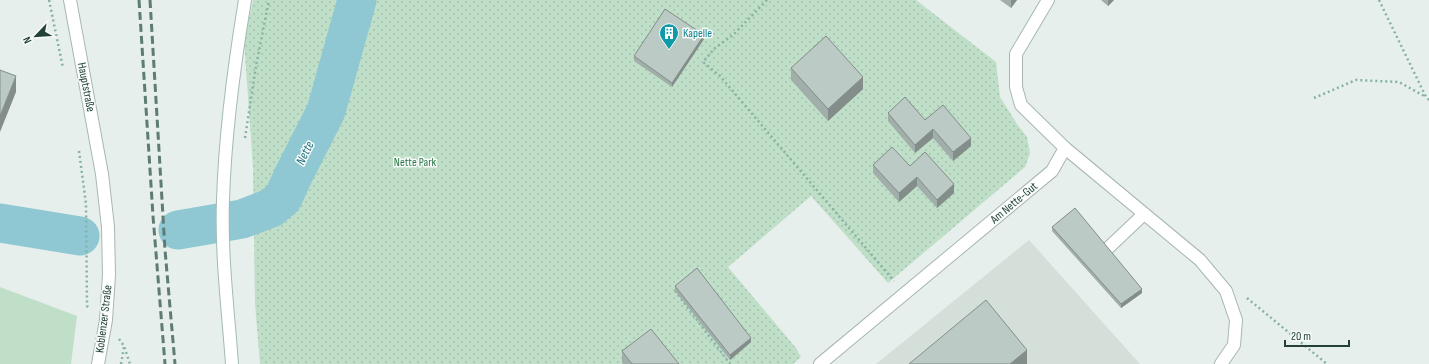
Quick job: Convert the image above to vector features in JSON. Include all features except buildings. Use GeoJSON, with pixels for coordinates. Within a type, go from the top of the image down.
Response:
{"type":"FeatureCollection","features":[{"type":"Feature","properties":{"kind":"street","name":"Hauptstraße"},"geometry":{"type":"LineString","coordinates":[[70,0],[102,174],[108,227],[109,275]]}},
{"type":"Feature","properties":{"kind":"street"},"geometry":{"type":"LineString","coordinates":[[232,364],[223,251],[223,199],[229,108],[245,0]]}},
{"type":"Feature","properties":{"kind":"street"},"geometry":{"type":"LineString","coordinates":[[1048,0],[1016,54],[1016,87],[1021,105],[1065,148],[1200,260],[1226,291],[1236,320],[1234,345],[1221,364]]}},
{"type":"Feature","properties":{"kind":"street","name":"Am Nette-Gut"},"geometry":{"type":"LineString","coordinates":[[820,364],[1052,171],[1065,148]]}},
{"type":"Feature","properties":{"kind":"street"},"geometry":{"type":"LineString","coordinates":[[1106,250],[1144,214]]}},
{"type":"Feature","properties":{"kind":"street","name":"Koblenzer Straße"},"geometry":{"type":"LineString","coordinates":[[98,364],[106,320],[109,275]]}},
{"type":"Feature","properties":{"kind":"path"},"geometry":{"type":"LineString","coordinates":[[49,0],[65,75]]}},
{"type":"Feature","properties":{"kind":"path"},"geometry":{"type":"LineString","coordinates":[[243,142],[246,135],[256,66],[269,0]]}},
{"type":"Feature","properties":{"kind":"path"},"geometry":{"type":"LineString","coordinates":[[767,0],[733,35],[715,48],[703,62],[720,76],[905,293]]}},
{"type":"Feature","properties":{"kind":"path"},"geometry":{"type":"LineString","coordinates":[[1379,0],[1426,97]]}},
{"type":"Feature","properties":{"kind":"path"},"geometry":{"type":"LineString","coordinates":[[1314,98],[1356,80],[1399,82],[1429,100]]}},
{"type":"Feature","properties":{"kind":"path"},"geometry":{"type":"LineString","coordinates":[[78,150],[86,204],[86,248]]}},
{"type":"Feature","properties":{"kind":"path"},"geometry":{"type":"LineString","coordinates":[[674,290],[730,364]]}},
{"type":"Feature","properties":{"kind":"path"},"geometry":{"type":"LineString","coordinates":[[1243,295],[1327,364]]}},
{"type":"Feature","properties":{"kind":"shaded area"},"geometry":{"type":"Polygon","coordinates":[[[1029,240],[1140,364],[876,364],[1029,240]]]}},
{"type":"Feature","properties":{"kind":"green space","name":"Nette Park"},"geometry":{"type":"Polygon","coordinates":[[[253,0],[916,0],[996,62],[1000,97],[1027,137],[1030,153],[1025,167],[888,283],[811,196],[728,267],[796,348],[801,357],[793,364],[260,364],[255,304],[253,167],[244,41],[253,0]]]}},
{"type":"Feature","properties":{"kind":"green space"},"geometry":{"type":"Polygon","coordinates":[[[0,287],[77,316],[71,364],[0,364],[0,287]]]}},
{"type":"Feature","properties":{"kind":"waterway","name":"Nette"},"geometry":{"type":"LineString","coordinates":[[178,230],[242,219],[271,208],[283,198],[326,111],[357,0]]}},
{"type":"Feature","properties":{"kind":"waterway","name":"Nette"},"geometry":{"type":"LineString","coordinates":[[0,223],[80,236]]}},
{"type":"Feature","properties":{"kind":"railway"},"geometry":{"type":"LineString","coordinates":[[139,0],[153,216],[165,364]]}},
{"type":"Feature","properties":{"kind":"railway"},"geometry":{"type":"LineString","coordinates":[[150,0],[165,250],[175,364]]}},
{"type":"Feature","properties":{"kind":"place","name":"Kapelle"},"geometry":{"type":"Point","coordinates":[669,50]}}]}
